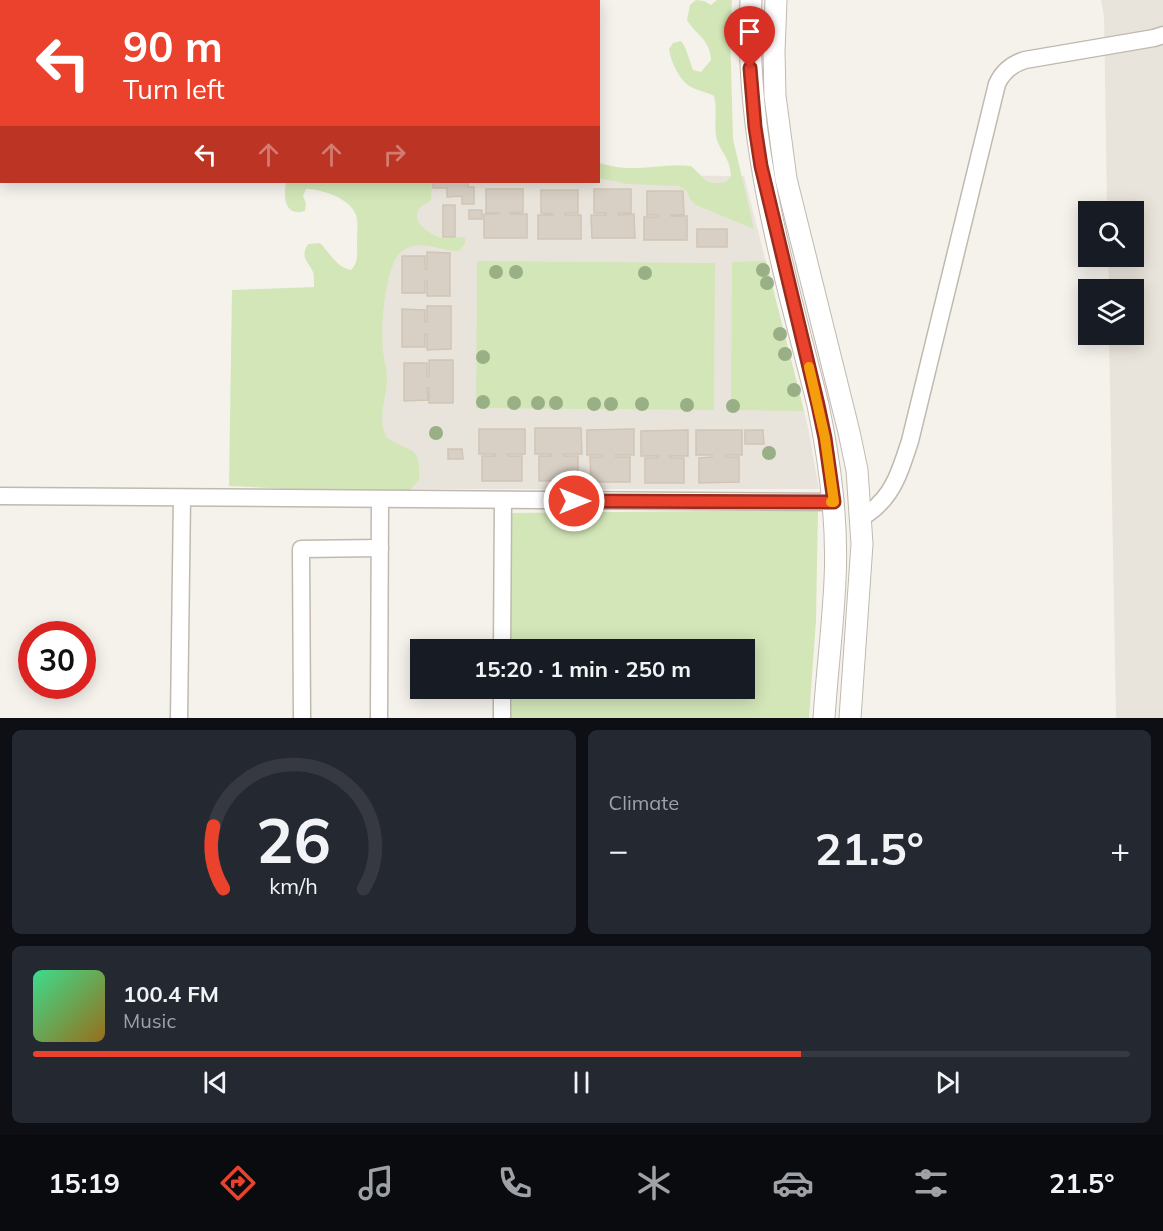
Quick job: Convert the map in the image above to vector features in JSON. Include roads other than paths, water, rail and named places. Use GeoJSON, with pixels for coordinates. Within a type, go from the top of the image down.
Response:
{"type":"FeatureCollection","features":[{"type":"Feature","properties":{"kind":"street"},"geometry":{"type":"LineString","coordinates":[[751,0],[751,86],[761,166],[818,405],[834,502],[836,578],[824,718]]}},
{"type":"Feature","properties":{"kind":"street"},"geometry":{"type":"LineString","coordinates":[[776,0],[774,52],[776,96],[786,179],[849,432],[856,470],[860,511],[861,579],[850,718]]}},
{"type":"Feature","properties":{"kind":"street"},"geometry":{"type":"LineString","coordinates":[[0,496],[834,502],[860,511],[880,504],[899,474],[920,409],[1000,77],[1011,66],[1025,60],[1163,35]]}},
{"type":"Feature","properties":{"kind":"street"},"geometry":{"type":"LineString","coordinates":[[179,718],[182,498]]}},
{"type":"Feature","properties":{"kind":"street"},"geometry":{"type":"LineString","coordinates":[[379,718],[380,500]]}},
{"type":"Feature","properties":{"kind":"street"},"geometry":{"type":"LineString","coordinates":[[502,639],[503,501]]}},
{"type":"Feature","properties":{"kind":"street"},"geometry":{"type":"LineString","coordinates":[[302,718],[301,549],[380,548]]}},
{"type":"Feature","properties":{"kind":"street"},"geometry":{"type":"LineString","coordinates":[[502,699],[502,718]]}}]}
